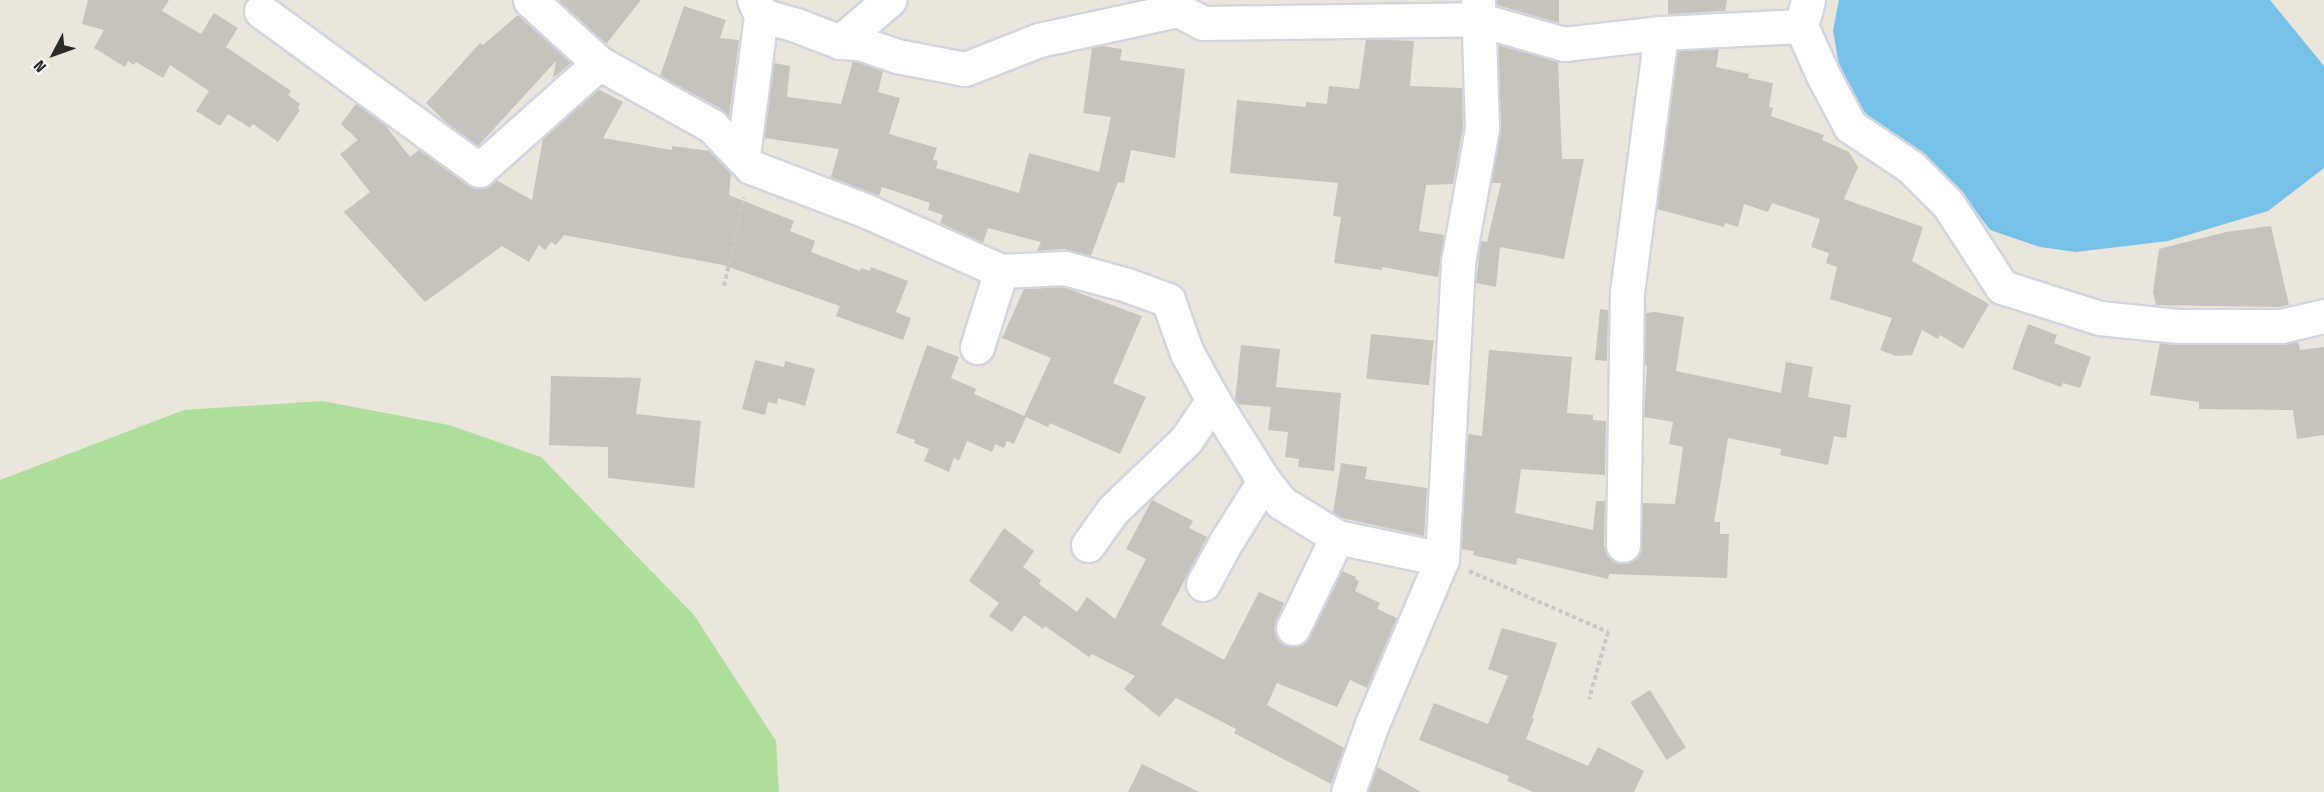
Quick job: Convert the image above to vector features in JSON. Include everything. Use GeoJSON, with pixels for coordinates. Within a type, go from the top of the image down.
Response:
{"type":"FeatureCollection","features":[{"type":"Feature","properties":{"kind":"street"},"geometry":{"type":"LineString","coordinates":[[530,0],[599,63],[712,126],[747,162],[864,210],[1001,271],[1065,268],[1127,285],[1168,300],[1187,353],[1213,400],[1264,481],[1282,503],[1337,537],[1442,559]]}},
{"type":"Feature","properties":{"kind":"street"},"geometry":{"type":"LineString","coordinates":[[840,42],[889,0]]}},
{"type":"Feature","properties":{"kind":"street"},"geometry":{"type":"LineString","coordinates":[[259,4],[479,170],[599,63]]}},
{"type":"Feature","properties":{"kind":"street"},"geometry":{"type":"LineString","coordinates":[[747,162],[758,8],[840,42],[859,43],[897,56],[965,69],[1039,40],[1176,5],[1203,22],[1477,10],[1564,44],[1805,13],[1822,75],[1850,126],[1911,167],[1948,204],[2002,287],[2100,318],[2178,326],[2281,326],[2324,316]]}},
{"type":"Feature","properties":{"kind":"street"},"geometry":{"type":"LineString","coordinates":[[1348,792],[1372,724],[1442,559],[1458,262],[1482,128],[1477,10]]}},
{"type":"Feature","properties":{"kind":"street"},"geometry":{"type":"LineString","coordinates":[[1623,545],[1627,292],[1661,33]]}},
{"type":"Feature","properties":{"kind":"street"},"geometry":{"type":"LineString","coordinates":[[977,347],[1001,271]]}},
{"type":"Feature","properties":{"kind":"street"},"geometry":{"type":"LineString","coordinates":[[1088,545],[1113,510],[1186,440],[1213,400]]}},
{"type":"Feature","properties":{"kind":"street"},"geometry":{"type":"LineString","coordinates":[[1203,584],[1264,481]]}},
{"type":"Feature","properties":{"kind":"street"},"geometry":{"type":"LineString","coordinates":[[1293,628],[1337,537]]}},
{"type":"Feature","properties":{"kind":"path"},"geometry":{"type":"LineString","coordinates":[[724,286],[747,162]]}},
{"type":"Feature","properties":{"kind":"path"},"geometry":{"type":"LineString","coordinates":[[1442,559],[1608,632],[1589,699]]}},
{"type":"Feature","properties":{"kind":"green space"},"geometry":{"type":"Polygon","coordinates":[[[322,401],[449,425],[541,457],[694,615],[776,741],[779,792],[0,792],[0,480],[184,410],[322,401]]]}},
{"type":"Feature","properties":{"kind":"water"},"geometry":{"type":"Polygon","coordinates":[[[1839,0],[2270,0],[2324,66],[2324,168],[2268,211],[2168,241],[2076,252],[2040,247],[1990,230],[1961,191],[1892,137],[1856,104],[1839,66],[1833,30],[1839,0]]]}},
{"type":"Feature","properties":{"kind":"building"},"geometry":{"type":"Polygon","coordinates":[[[88,0],[169,0],[162,11],[201,34],[214,13],[238,28],[226,47],[291,91],[288,95],[300,104],[298,108],[300,110],[278,142],[253,124],[250,128],[228,114],[220,126],[196,111],[209,91],[170,65],[163,78],[136,62],[134,65],[128,61],[125,67],[94,48],[104,30],[82,24],[88,0]]]}},
{"type":"Feature","properties":{"kind":"building"},"geometry":{"type":"Polygon","coordinates":[[[558,0],[641,0],[606,44],[558,0]]]}},
{"type":"Feature","properties":{"kind":"building"},"geometry":{"type":"Polygon","coordinates":[[[1497,0],[1559,0],[1559,23],[1497,5],[1497,0]]]}},
{"type":"Feature","properties":{"kind":"building"},"geometry":{"type":"Polygon","coordinates":[[[1668,0],[1727,0],[1725,11],[1668,14],[1668,0]]]}},
{"type":"Feature","properties":{"kind":"building"},"geometry":{"type":"Polygon","coordinates":[[[684,6],[726,20],[720,38],[739,40],[729,117],[720,108],[660,76],[684,6]]]}},
{"type":"Feature","properties":{"kind":"building"},"geometry":{"type":"Polygon","coordinates":[[[518,15],[571,63],[553,78],[556,61],[478,146],[450,126],[426,103],[480,43],[483,45],[518,15]]]}},
{"type":"Feature","properties":{"kind":"building"},"geometry":{"type":"Polygon","coordinates":[[[1366,39],[1414,41],[1410,86],[1462,88],[1463,127],[1453,184],[1426,185],[1419,231],[1444,235],[1438,277],[1382,267],[1382,270],[1334,263],[1341,217],[1333,216],[1338,183],[1230,173],[1237,100],[1306,107],[1306,102],[1327,104],[1329,86],[1359,89],[1366,39]]]}},
{"type":"Feature","properties":{"kind":"building"},"geometry":{"type":"Polygon","coordinates":[[[1498,45],[1558,62],[1562,159],[1584,159],[1564,259],[1500,247],[1496,287],[1476,283],[1481,241],[1487,242],[1501,183],[1491,183],[1501,128],[1498,45]]]}},
{"type":"Feature","properties":{"kind":"building"},"geometry":{"type":"Polygon","coordinates":[[[1101,46],[1122,49],[1120,60],[1185,69],[1175,158],[1131,150],[1124,183],[1118,182],[1091,256],[1064,249],[1037,251],[1041,242],[988,228],[983,243],[940,223],[943,215],[928,210],[930,203],[882,187],[879,196],[831,177],[839,149],[764,138],[774,63],[790,66],[787,97],[841,104],[853,61],[883,71],[878,92],[900,98],[889,134],[937,148],[933,160],[938,161],[936,168],[1019,193],[1029,153],[1099,172],[1111,117],[1083,113],[1092,48],[1101,46]]]}},
{"type":"Feature","properties":{"kind":"building"},"geometry":{"type":"Polygon","coordinates":[[[1719,49],[1716,67],[1749,74],[1748,78],[1773,83],[1769,107],[1773,108],[1771,116],[1824,135],[1822,140],[1849,152],[1858,167],[1844,199],[1923,227],[1912,261],[1989,304],[1963,349],[1940,335],[1938,339],[1922,330],[1912,355],[1896,356],[1880,350],[1892,318],[1830,299],[1837,267],[1826,263],[1829,253],[1811,247],[1820,219],[1772,203],[1768,212],[1744,204],[1738,227],[1725,223],[1724,227],[1657,209],[1678,51],[1719,49]]]}},
{"type":"Feature","properties":{"kind":"building"},"geometry":{"type":"Polygon","coordinates":[[[598,89],[623,102],[603,138],[672,150],[672,146],[710,151],[731,173],[729,195],[794,221],[790,231],[815,241],[811,252],[860,271],[861,268],[870,271],[871,267],[908,281],[896,312],[911,318],[903,340],[836,316],[840,306],[723,265],[564,235],[556,245],[551,242],[545,250],[539,245],[529,262],[502,246],[425,302],[344,212],[370,192],[340,154],[358,140],[341,124],[356,104],[385,125],[410,157],[419,150],[468,185],[484,188],[496,180],[532,200],[543,138],[598,89]]]}},
{"type":"Feature","properties":{"kind":"building"},"geometry":{"type":"Polygon","coordinates":[[[2271,226],[2289,305],[2279,307],[2156,305],[2153,292],[2159,249],[2226,232],[2271,226]]]}},
{"type":"Feature","properties":{"kind":"building"},"geometry":{"type":"Polygon","coordinates":[[[1063,287],[1142,316],[1113,383],[1146,397],[1120,454],[1050,423],[1048,427],[1026,417],[1014,444],[1007,441],[1004,448],[995,444],[992,452],[967,441],[959,461],[954,458],[949,472],[924,461],[929,449],[914,443],[915,440],[896,433],[927,345],[959,357],[951,378],[976,389],[974,394],[1024,416],[1051,358],[1002,338],[1024,289],[1063,287]]]}},
{"type":"Feature","properties":{"kind":"building"},"geometry":{"type":"Polygon","coordinates":[[[1600,309],[1608,310],[1607,361],[1595,360],[1600,309]]]}},
{"type":"Feature","properties":{"kind":"building"},"geometry":{"type":"Polygon","coordinates":[[[1655,312],[1684,317],[1676,371],[1781,393],[1786,362],[1813,367],[1808,397],[1851,405],[1846,438],[1834,436],[1828,465],[1780,455],[1781,449],[1728,438],[1714,522],[1720,522],[1720,534],[1729,534],[1727,578],[1609,574],[1608,579],[1517,558],[1516,565],[1473,555],[1474,551],[1461,549],[1467,434],[1482,436],[1489,350],[1572,357],[1567,413],[1593,415],[1593,420],[1606,421],[1605,475],[1521,469],[1515,513],[1593,530],[1596,501],[1605,501],[1604,545],[1607,555],[1623,564],[1632,562],[1639,555],[1642,545],[1642,503],[1675,504],[1683,447],[1669,444],[1673,422],[1644,417],[1647,366],[1645,365],[1645,313],[1655,312]]]}},
{"type":"Feature","properties":{"kind":"building"},"geometry":{"type":"Polygon","coordinates":[[[2028,324],[2057,335],[2054,343],[2091,357],[2080,388],[2063,383],[2061,387],[2012,369],[2028,324]]]}},
{"type":"Feature","properties":{"kind":"building"},"geometry":{"type":"Polygon","coordinates":[[[1371,334],[1434,341],[1429,385],[1366,379],[1371,334]]]}},
{"type":"Feature","properties":{"kind":"building"},"geometry":{"type":"Polygon","coordinates":[[[2298,341],[2300,350],[2324,347],[2324,435],[2297,439],[2293,410],[2199,409],[2199,402],[2150,395],[2160,343],[2281,345],[2298,341]]]}},
{"type":"Feature","properties":{"kind":"building"},"geometry":{"type":"Polygon","coordinates":[[[1241,345],[1280,349],[1276,387],[1341,393],[1334,471],[1298,467],[1299,459],[1285,457],[1288,432],[1268,430],[1271,407],[1237,404],[1235,400],[1241,345]]]}},
{"type":"Feature","properties":{"kind":"building"},"geometry":{"type":"Polygon","coordinates":[[[755,360],[784,367],[785,361],[815,369],[805,406],[778,398],[777,404],[768,402],[765,415],[742,409],[755,360]]]}},
{"type":"Feature","properties":{"kind":"building"},"geometry":{"type":"Polygon","coordinates":[[[551,376],[641,378],[636,414],[701,421],[694,488],[608,478],[608,447],[549,445],[551,376]]]}},
{"type":"Feature","properties":{"kind":"building"},"geometry":{"type":"Polygon","coordinates":[[[1341,463],[1367,467],[1365,479],[1427,488],[1424,536],[1342,518],[1333,513],[1341,463]]]}},
{"type":"Feature","properties":{"kind":"building"},"geometry":{"type":"Polygon","coordinates":[[[1152,500],[1193,521],[1189,528],[1207,537],[1161,625],[1224,660],[1259,592],[1284,603],[1274,629],[1278,639],[1284,645],[1294,647],[1304,643],[1342,571],[1356,577],[1355,579],[1359,581],[1355,591],[1380,603],[1377,609],[1397,618],[1367,688],[1350,680],[1337,707],[1277,683],[1267,705],[1344,748],[1331,784],[1234,733],[1236,729],[1176,698],[1159,717],[1124,689],[1135,676],[1092,654],[1089,657],[1045,626],[1043,629],[1024,615],[1012,632],[989,616],[999,603],[969,581],[1004,528],[1034,551],[1023,567],[1041,580],[1039,584],[1077,612],[1087,597],[1115,619],[1146,559],[1126,549],[1152,500]]]}},
{"type":"Feature","properties":{"kind":"building"},"geometry":{"type":"Polygon","coordinates":[[[1502,628],[1557,643],[1526,739],[1588,766],[1598,747],[1644,771],[1634,792],[1533,792],[1507,781],[1509,776],[1419,740],[1434,703],[1488,724],[1508,676],[1488,669],[1502,628]]]}},
{"type":"Feature","properties":{"kind":"building"},"geometry":{"type":"Polygon","coordinates":[[[1650,690],[1686,748],[1667,760],[1630,702],[1650,690]]]}},
{"type":"Feature","properties":{"kind":"building"},"geometry":{"type":"Polygon","coordinates":[[[1142,764],[1199,792],[1128,792],[1142,764]]]}},
{"type":"Feature","properties":{"kind":"building"},"geometry":{"type":"Polygon","coordinates":[[[1377,767],[1421,792],[1368,792],[1377,767]]]}}]}
